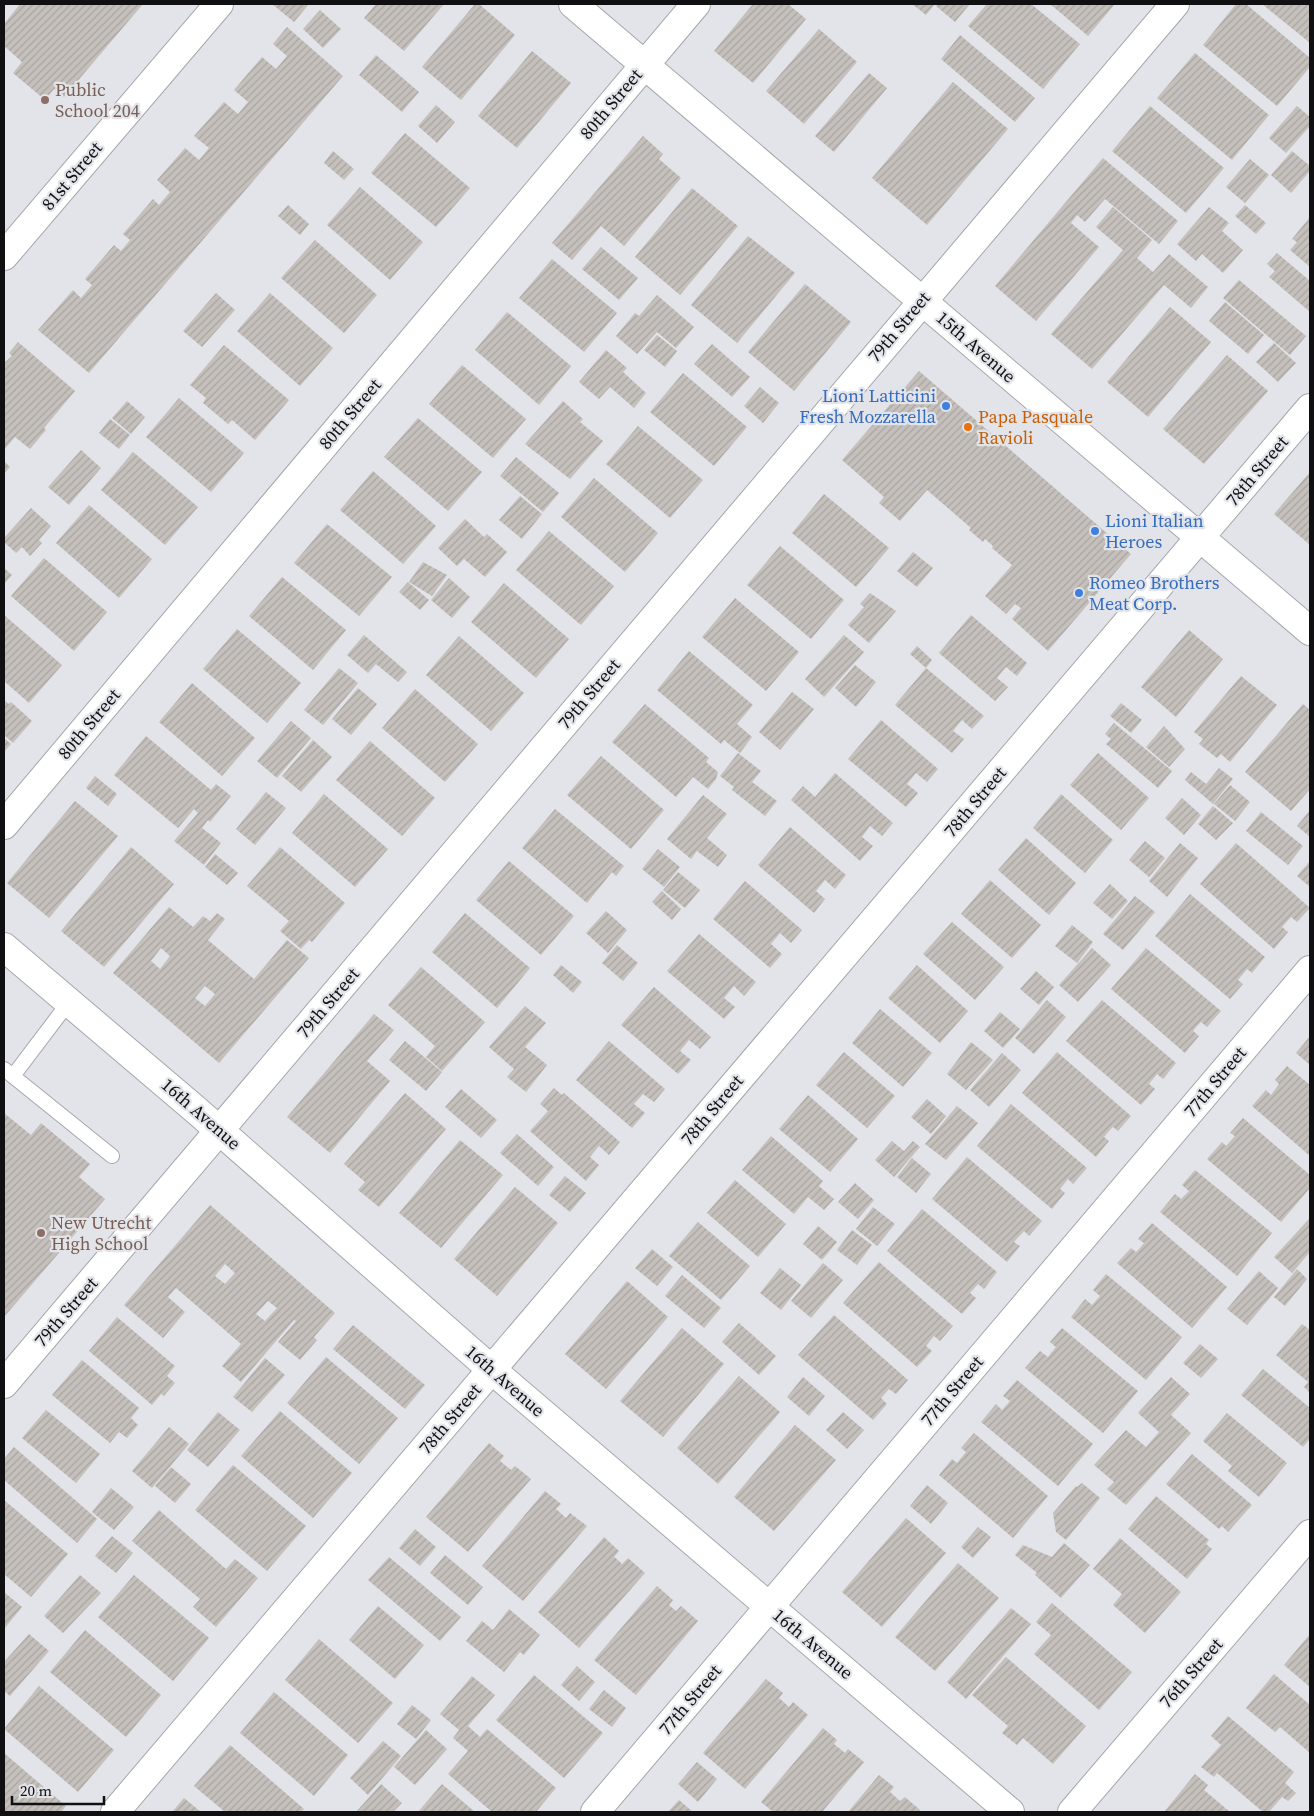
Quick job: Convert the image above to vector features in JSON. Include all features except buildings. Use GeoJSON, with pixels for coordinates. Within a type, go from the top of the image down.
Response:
{"type":"FeatureCollection","features":[{"type":"Feature","properties":{"kind":"street","name":"81st Street"},"geometry":{"type":"LineString","coordinates":[[4,256],[218,4]]}},
{"type":"Feature","properties":{"kind":"street","name":"15th Avenue"},"geometry":{"type":"LineString","coordinates":[[573,4],[1310,631]]}},
{"type":"Feature","properties":{"kind":"street","name":"80th Street"},"geometry":{"type":"LineString","coordinates":[[4,825],[696,4]]}},
{"type":"Feature","properties":{"kind":"street","name":"79th Street"},"geometry":{"type":"LineString","coordinates":[[4,1384],[1175,4]]}},
{"type":"Feature","properties":{"kind":"street","name":"78th Street"},"geometry":{"type":"LineString","coordinates":[[115,1812],[1310,408]]}},
{"type":"Feature","properties":{"kind":"street","name":"16th Avenue"},"geometry":{"type":"LineString","coordinates":[[4,947],[220,1131],[492,1370],[1010,1812]]}},
{"type":"Feature","properties":{"kind":"street","name":"77th Street"},"geometry":{"type":"LineString","coordinates":[[595,1812],[1310,970]]}},
{"type":"Feature","properties":{"kind":"street","name":"76th Street"},"geometry":{"type":"LineString","coordinates":[[1072,1812],[1310,1534]]}},
{"type":"Feature","properties":{"kind":"lane"},"geometry":{"type":"LineString","coordinates":[[69,1002],[8,1073],[112,1156]]}},
{"type":"Feature","properties":{"kind":"place","name":"Public School 204"},"geometry":{"type":"Point","coordinates":[45,100]}},
{"type":"Feature","properties":{"kind":"place","name":"Lioni Latticini Fresh Mozzarella"},"geometry":{"type":"Point","coordinates":[946,406]}},
{"type":"Feature","properties":{"kind":"place","name":"Papa Pasquale Ravioli"},"geometry":{"type":"Point","coordinates":[968,427]}},
{"type":"Feature","properties":{"kind":"place","name":"Lioni Italian Heroes"},"geometry":{"type":"Point","coordinates":[1095,531]}},
{"type":"Feature","properties":{"kind":"place","name":"Romeo Brothers Meat Corp."},"geometry":{"type":"Point","coordinates":[1079,593]}},
{"type":"Feature","properties":{"kind":"place","name":"New Utrecht High School"},"geometry":{"type":"Point","coordinates":[41,1233]}}]}
